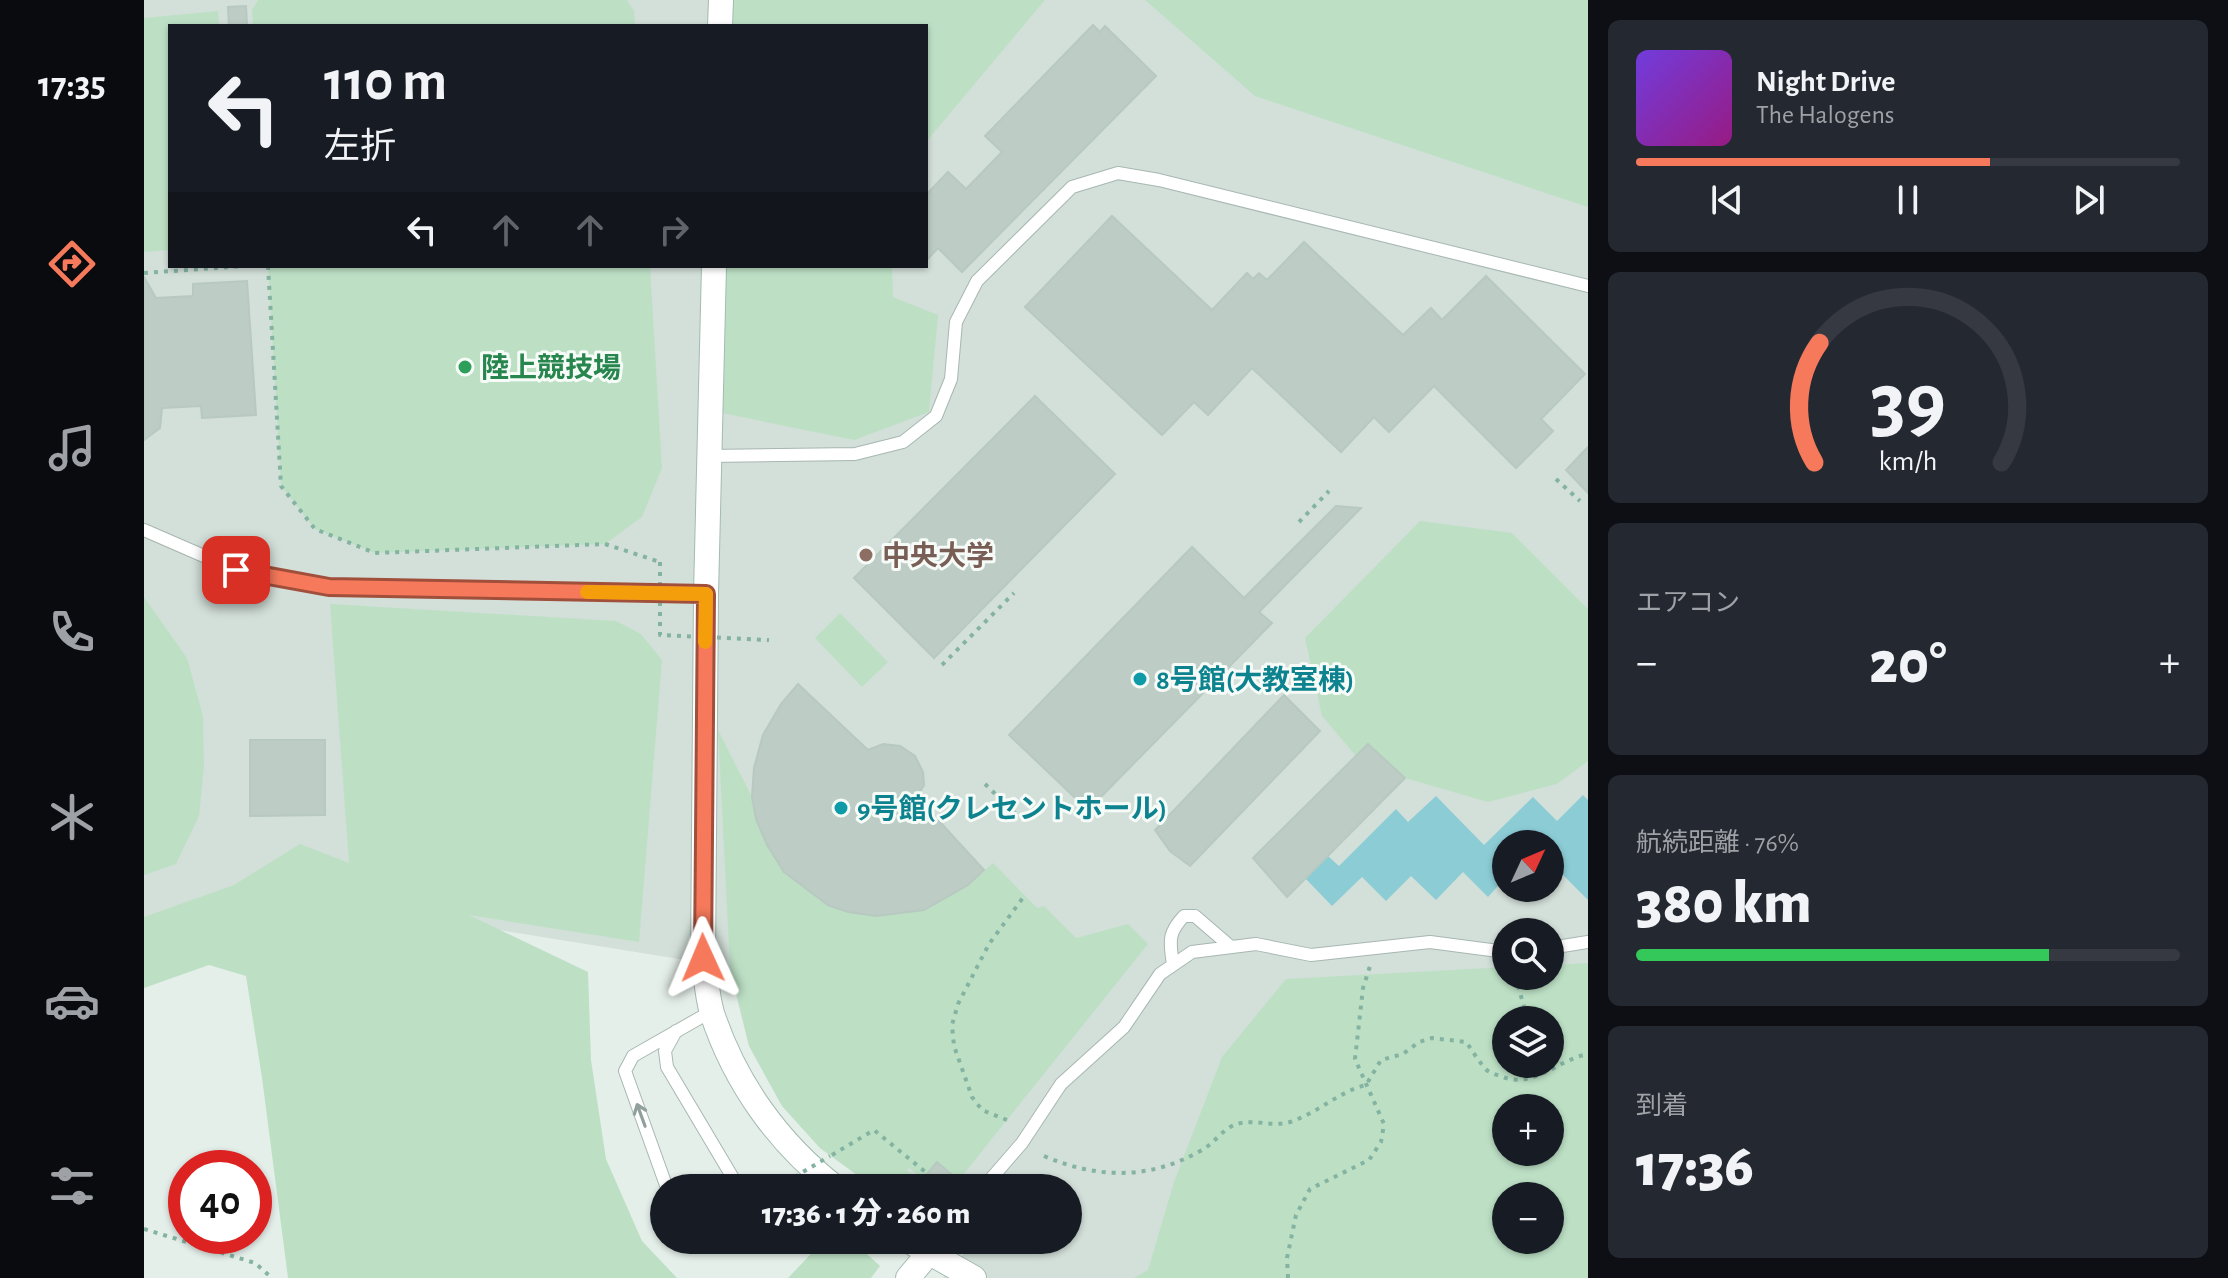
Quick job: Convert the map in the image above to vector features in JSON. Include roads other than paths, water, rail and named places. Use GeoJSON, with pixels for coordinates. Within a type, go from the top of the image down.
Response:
{"type":"FeatureCollection","features":[{"type":"Feature","properties":{"kind":"street"},"geometry":{"type":"LineString","coordinates":[[720,24],[721,0]]}},
{"type":"Feature","properties":{"kind":"street"},"geometry":{"type":"LineString","coordinates":[[714,268],[708,456],[703,958],[712,1011],[727,1049],[766,1119],[805,1164],[818,1174]]}},
{"type":"Feature","properties":{"kind":"street"},"geometry":{"type":"LineString","coordinates":[[908,1278],[927,1254]]}},
{"type":"Feature","properties":{"kind":"street"},"geometry":{"type":"LineString","coordinates":[[942,1254],[974,1278]]}},
{"type":"Feature","properties":{"kind":"lane"},"geometry":{"type":"LineString","coordinates":[[708,456],[855,454],[903,442],[936,416],[951,379],[956,322],[977,281],[1072,187],[1118,173],[1159,180],[1588,286]]}},
{"type":"Feature","properties":{"kind":"lane"},"geometry":{"type":"LineString","coordinates":[[144,530],[236,570],[329,587],[706,594]]}},
{"type":"Feature","properties":{"kind":"lane"},"geometry":{"type":"LineString","coordinates":[[1173,965],[1170,941],[1173,928],[1184,916],[1195,916],[1231,947]]}},
{"type":"Feature","properties":{"kind":"lane"},"geometry":{"type":"LineString","coordinates":[[995,1174],[1022,1143],[1061,1084],[1124,1027],[1160,974],[1192,952],[1256,944],[1311,955],[1430,942],[1492,950]]}},
{"type":"Feature","properties":{"kind":"lane"},"geometry":{"type":"LineString","coordinates":[[1564,946],[1588,942]]}},
{"type":"Feature","properties":{"kind":"lane"},"geometry":{"type":"LineString","coordinates":[[662,1174],[625,1071],[633,1056],[712,1011]]}},
{"type":"Feature","properties":{"kind":"lane"},"geometry":{"type":"LineString","coordinates":[[676,1031],[665,1051],[667,1067],[731,1174]]}},
{"type":"Feature","properties":{"kind":"water"},"geometry":{"type":"Polygon","coordinates":[[[1583,795],[1588,800],[1588,900],[1564,876],[1564,830],[1499,830],[1533,797],[1557,821],[1583,795]]]}},
{"type":"Feature","properties":{"kind":"water"},"geometry":{"type":"Polygon","coordinates":[[[1436,796],[1484,845],[1492,837],[1492,893],[1488,897],[1463,872],[1436,900],[1411,876],[1386,901],[1362,877],[1332,906],[1305,878],[1328,856],[1339,866],[1396,809],[1408,822],[1436,796]]]}},
{"type":"Feature","properties":{"kind":"place","name":"陸上競技場"},"geometry":{"type":"Point","coordinates":[465,367]}},
{"type":"Feature","properties":{"kind":"place","name":"中央大学"},"geometry":{"type":"Point","coordinates":[866,555]}},
{"type":"Feature","properties":{"kind":"place","name":"8号館(大教室棟)"},"geometry":{"type":"Point","coordinates":[1140,679]}},
{"type":"Feature","properties":{"kind":"place","name":"9号館(クレセントホール)"},"geometry":{"type":"Point","coordinates":[841,808]}}]}
